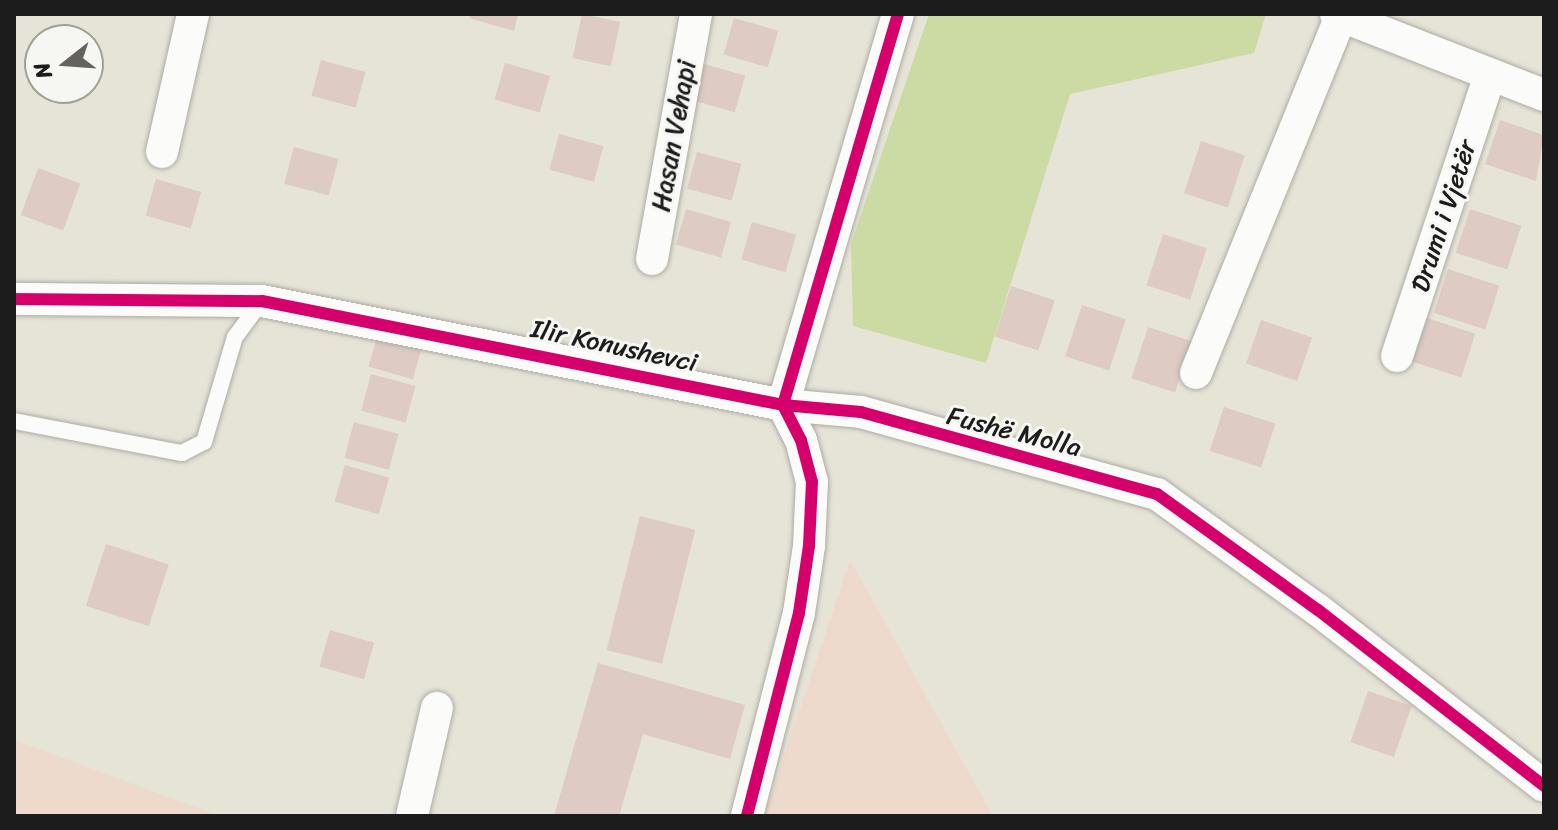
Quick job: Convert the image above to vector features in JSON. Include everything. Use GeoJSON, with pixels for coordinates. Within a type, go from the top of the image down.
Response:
{"type":"FeatureCollection","features":[{"type":"Feature","properties":{"kind":"street"},"geometry":{"type":"LineString","coordinates":[[162,152],[193,14]]}},
{"type":"Feature","properties":{"kind":"street","name":"Hasan Vehapi"},"geometry":{"type":"LineString","coordinates":[[652,259],[696,14]]}},
{"type":"Feature","properties":{"kind":"street"},"geometry":{"type":"LineString","coordinates":[[747,816],[799,613],[809,546],[812,482],[801,440],[783,405],[898,14]]}},
{"type":"Feature","properties":{"kind":"street"},"geometry":{"type":"LineString","coordinates":[[1196,373],[1338,15],[1544,95]]}},
{"type":"Feature","properties":{"kind":"street","name":"Drumi i Vjetër"},"geometry":{"type":"LineString","coordinates":[[1397,356],[1490,75]]}},
{"type":"Feature","properties":{"kind":"street","name":"Ilir Konushevci"},"geometry":{"type":"LineString","coordinates":[[14,299],[262,301],[515,347],[783,405]]}},
{"type":"Feature","properties":{"kind":"street","name":"Fushë Molla"},"geometry":{"type":"LineString","coordinates":[[783,405],[861,412],[1157,494],[1318,610],[1544,786]]}},
{"type":"Feature","properties":{"kind":"street"},"geometry":{"type":"LineString","coordinates":[[412,816],[437,708]]}},
{"type":"Feature","properties":{"kind":"lane"},"geometry":{"type":"LineString","coordinates":[[14,421],[182,453],[204,442],[235,337],[262,301]]}},
{"type":"Feature","properties":{"kind":"shaded area"},"geometry":{"type":"Polygon","coordinates":[[[850,560],[993,816],[764,816],[850,560]]]}},
{"type":"Feature","properties":{"kind":"shaded area"},"geometry":{"type":"Polygon","coordinates":[[[15,740],[219,816],[14,816],[15,740]]]}},
{"type":"Feature","properties":{"kind":"green space"},"geometry":{"type":"Polygon","coordinates":[[[929,14],[1266,14],[1254,53],[1070,94],[986,363],[853,326],[851,244],[929,14]]]}},
{"type":"Feature","properties":{"kind":"building"},"geometry":{"type":"Polygon","coordinates":[[[470,14],[518,14],[514,31],[469,18],[470,14]]]}},
{"type":"Feature","properties":{"kind":"building"},"geometry":{"type":"Polygon","coordinates":[[[582,14],[620,22],[611,66],[573,58],[582,14]]]}},
{"type":"Feature","properties":{"kind":"building"},"geometry":{"type":"Polygon","coordinates":[[[734,18],[778,31],[768,67],[724,55],[734,18]]]}},
{"type":"Feature","properties":{"kind":"building"},"geometry":{"type":"Polygon","coordinates":[[[321,60],[365,72],[356,108],[311,96],[321,60]]]}},
{"type":"Feature","properties":{"kind":"building"},"geometry":{"type":"Polygon","coordinates":[[[505,63],[550,76],[540,112],[495,100],[505,63]]]}},
{"type":"Feature","properties":{"kind":"building"},"geometry":{"type":"Polygon","coordinates":[[[701,63],[745,76],[735,112],[691,100],[701,63]]]}},
{"type":"Feature","properties":{"kind":"building"},"geometry":{"type":"Polygon","coordinates":[[[1500,120],[1544,135],[1536,181],[1485,164],[1500,120]]]}},
{"type":"Feature","properties":{"kind":"building"},"geometry":{"type":"Polygon","coordinates":[[[559,134],[603,146],[594,182],[549,170],[559,134]]]}},
{"type":"Feature","properties":{"kind":"building"},"geometry":{"type":"Polygon","coordinates":[[[1201,141],[1245,155],[1228,208],[1184,193],[1201,141]]]}},
{"type":"Feature","properties":{"kind":"building"},"geometry":{"type":"Polygon","coordinates":[[[294,147],[338,159],[329,196],[284,184],[294,147]]]}},
{"type":"Feature","properties":{"kind":"building"},"geometry":{"type":"Polygon","coordinates":[[[697,152],[741,164],[732,201],[687,189],[697,152]]]}},
{"type":"Feature","properties":{"kind":"building"},"geometry":{"type":"Polygon","coordinates":[[[38,168],[80,183],[63,230],[21,215],[38,168]]]}},
{"type":"Feature","properties":{"kind":"building"},"geometry":{"type":"Polygon","coordinates":[[[156,179],[201,192],[191,228],[146,216],[156,179]]]}},
{"type":"Feature","properties":{"kind":"building"},"geometry":{"type":"Polygon","coordinates":[[[686,209],[731,222],[721,258],[676,245],[686,209]]]}},
{"type":"Feature","properties":{"kind":"building"},"geometry":{"type":"Polygon","coordinates":[[[1470,209],[1521,226],[1507,269],[1456,253],[1470,209]]]}},
{"type":"Feature","properties":{"kind":"building"},"geometry":{"type":"Polygon","coordinates":[[[752,222],[796,235],[785,272],[741,259],[752,222]]]}},
{"type":"Feature","properties":{"kind":"building"},"geometry":{"type":"Polygon","coordinates":[[[1163,234],[1207,248],[1190,300],[1146,285],[1163,234]]]}},
{"type":"Feature","properties":{"kind":"building"},"geometry":{"type":"Polygon","coordinates":[[[1448,269],[1499,286],[1485,329],[1434,313],[1448,269]]]}},
{"type":"Feature","properties":{"kind":"building"},"geometry":{"type":"Polygon","coordinates":[[[1011,286],[1055,300],[1038,351],[995,336],[1011,286]]]}},
{"type":"Feature","properties":{"kind":"building"},"geometry":{"type":"Polygon","coordinates":[[[1082,305],[1126,319],[1109,371],[1065,356],[1082,305]]]}},
{"type":"Feature","properties":{"kind":"building"},"geometry":{"type":"Polygon","coordinates":[[[1424,317],[1475,334],[1461,377],[1410,361],[1424,317]]]}},
{"type":"Feature","properties":{"kind":"building"},"geometry":{"type":"Polygon","coordinates":[[[1261,320],[1312,338],[1297,381],[1246,363],[1261,320]]]}},
{"type":"Feature","properties":{"kind":"building"},"geometry":{"type":"Polygon","coordinates":[[[1148,327],[1192,341],[1175,393],[1131,378],[1148,327]]]}},
{"type":"Feature","properties":{"kind":"building"},"geometry":{"type":"Polygon","coordinates":[[[379,330],[423,343],[413,379],[369,367],[379,330]]]}},
{"type":"Feature","properties":{"kind":"building"},"geometry":{"type":"Polygon","coordinates":[[[371,374],[415,386],[406,423],[361,411],[371,374]]]}},
{"type":"Feature","properties":{"kind":"building"},"geometry":{"type":"Polygon","coordinates":[[[1224,407],[1275,424],[1261,467],[1210,451],[1224,407]]]}},
{"type":"Feature","properties":{"kind":"building"},"geometry":{"type":"Polygon","coordinates":[[[354,422],[398,434],[389,470],[344,458],[354,422]]]}},
{"type":"Feature","properties":{"kind":"building"},"geometry":{"type":"Polygon","coordinates":[[[345,465],[389,478],[379,514],[335,502],[345,465]]]}},
{"type":"Feature","properties":{"kind":"building"},"geometry":{"type":"Polygon","coordinates":[[[640,516],[695,530],[662,664],[607,650],[640,516]]]}},
{"type":"Feature","properties":{"kind":"building"},"geometry":{"type":"Polygon","coordinates":[[[106,544],[169,564],[149,626],[86,606],[106,544]]]}},
{"type":"Feature","properties":{"kind":"building"},"geometry":{"type":"Polygon","coordinates":[[[330,630],[374,643],[364,679],[320,667],[330,630]]]}},
{"type":"Feature","properties":{"kind":"building"},"geometry":{"type":"Polygon","coordinates":[[[598,663],[745,705],[730,759],[643,734],[619,816],[554,816],[598,663]]]}},
{"type":"Feature","properties":{"kind":"building"},"geometry":{"type":"Polygon","coordinates":[[[1368,691],[1411,706],[1394,757],[1350,742],[1368,691]]]}},
{"type":"Feature","properties":{"kind":"cycle path"},"geometry":{"type":"LineString","coordinates":[[898,14],[783,405],[861,412],[1157,494],[1318,610],[1544,786]]}},
{"type":"Feature","properties":{"kind":"cycle path"},"geometry":{"type":"LineString","coordinates":[[14,299],[262,301],[783,405],[801,440],[812,482],[809,546],[799,613],[747,816]]}}]}
